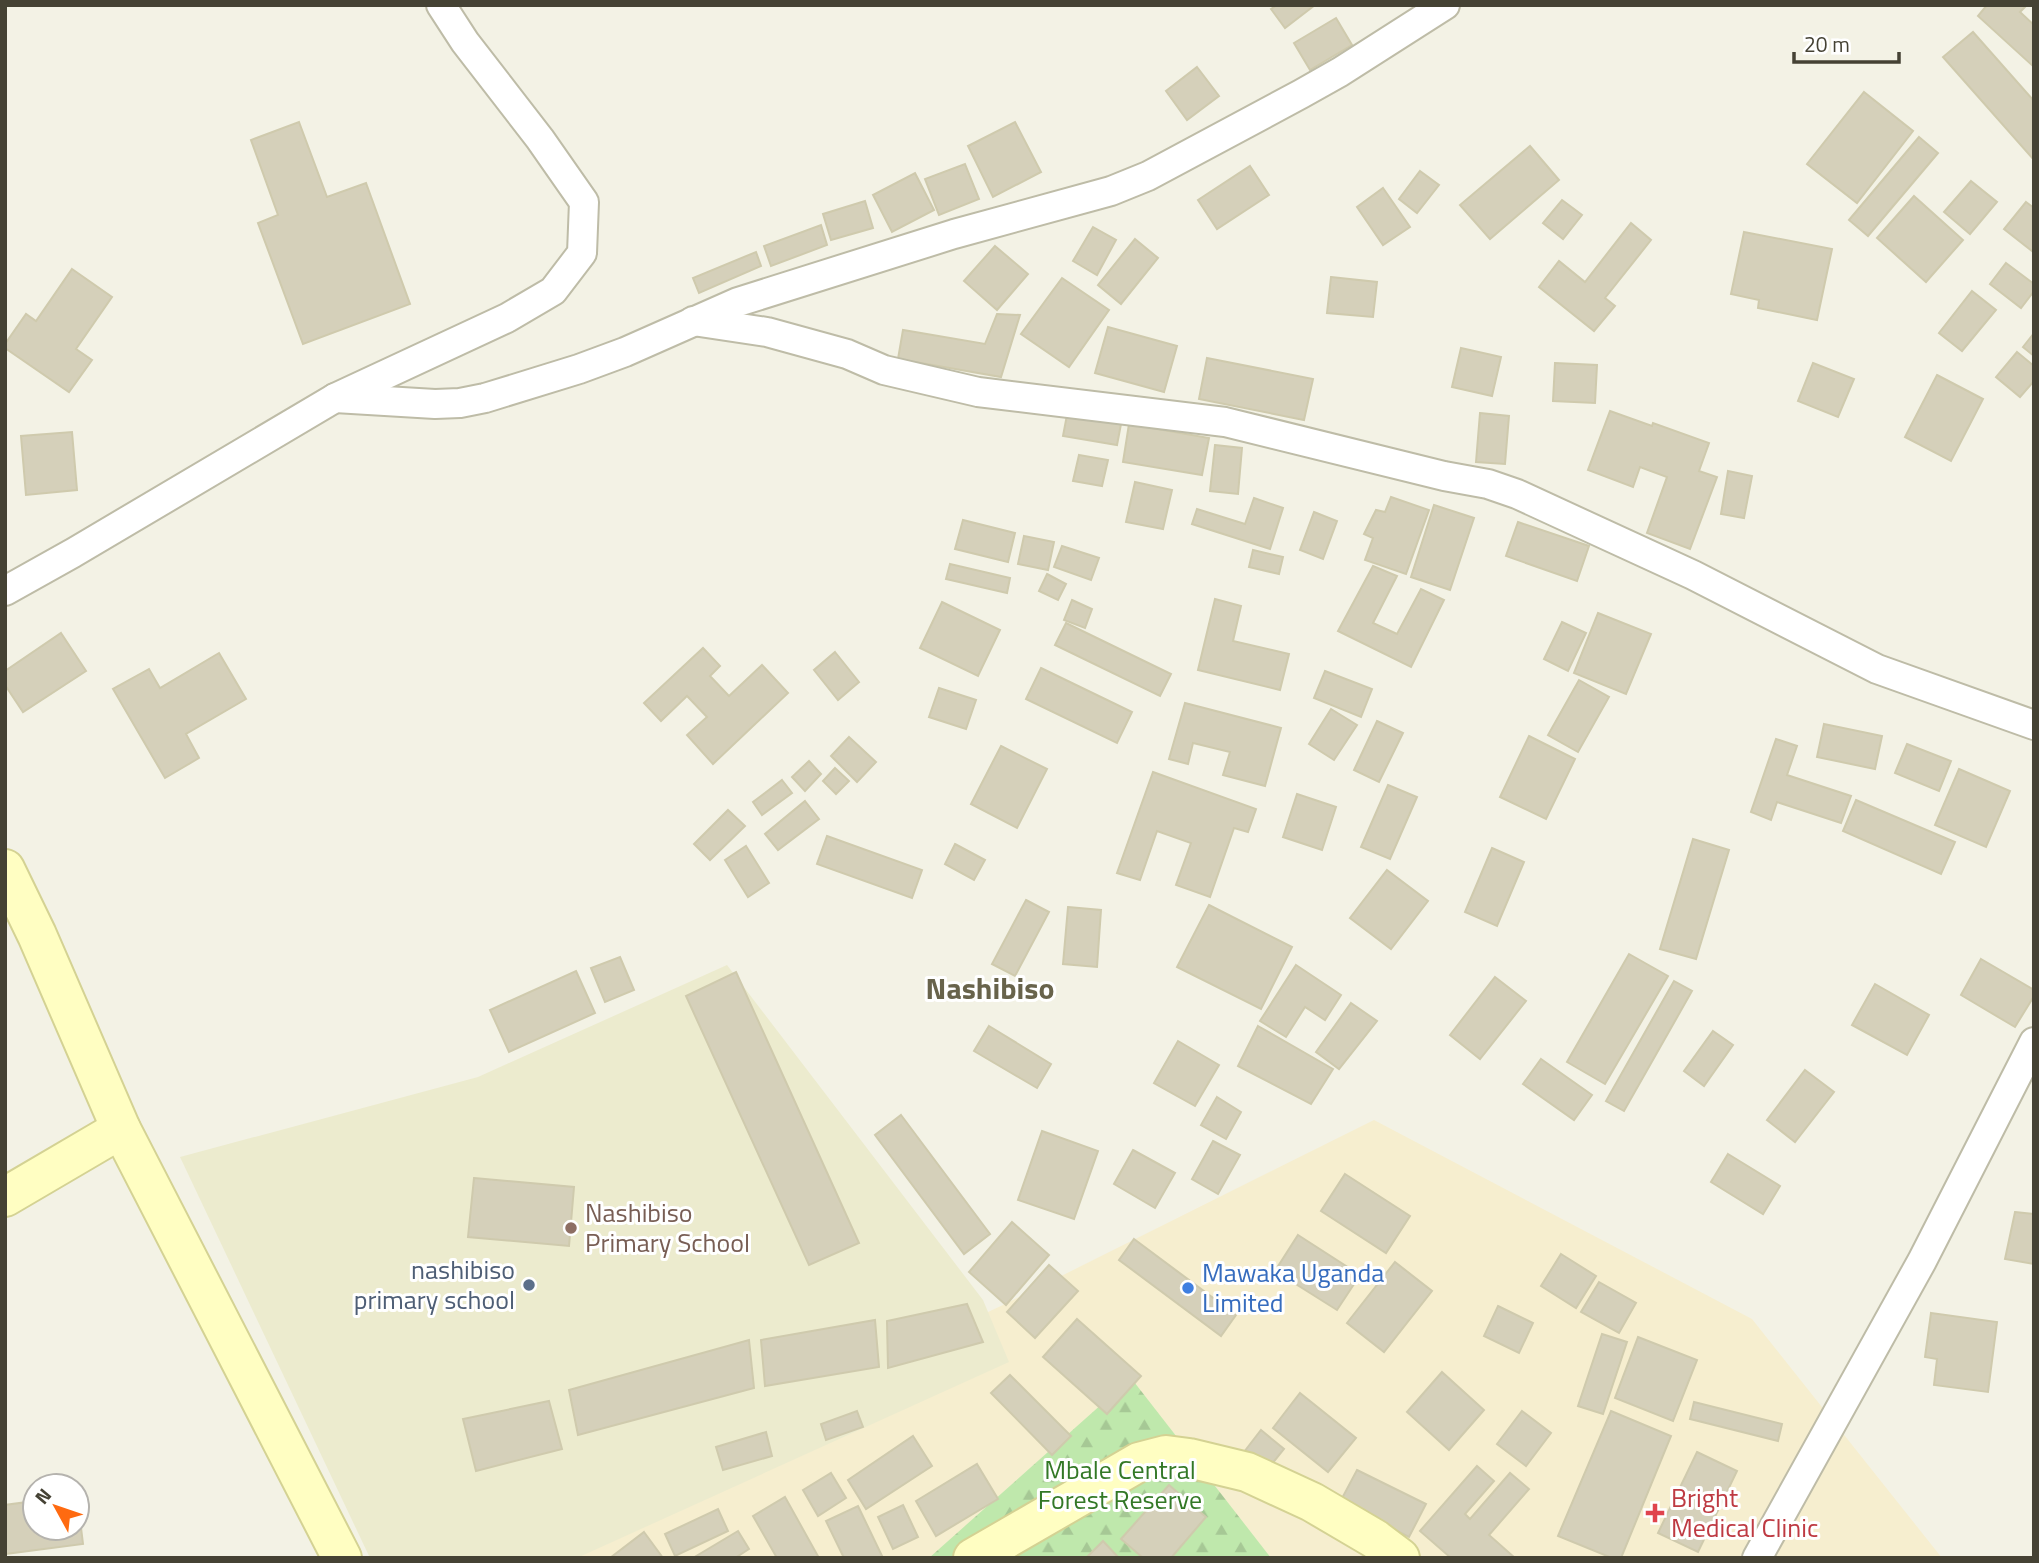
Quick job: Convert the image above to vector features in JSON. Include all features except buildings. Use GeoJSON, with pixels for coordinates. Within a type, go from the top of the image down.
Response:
{"type":"FeatureCollection","features":[{"type":"Feature","properties":{"kind":"street"},"geometry":{"type":"LineString","coordinates":[[5,591],[335,398],[508,317],[554,291],[582,253],[583,202],[540,139],[465,42],[441,5]]}},
{"type":"Feature","properties":{"kind":"street"},"geometry":{"type":"LineString","coordinates":[[335,398],[435,404],[485,398],[614,356],[738,302],[940,238],[1111,191],[1148,176],[1301,94],[1445,5]]}},
{"type":"Feature","properties":{"kind":"street"},"geometry":{"type":"LineString","coordinates":[[693,321],[767,331],[847,354],[884,370],[978,392],[1225,422],[1444,476],[1488,484],[1517,494],[1693,575],[1877,669],[2034,725]]}},
{"type":"Feature","properties":{"kind":"street"},"geometry":{"type":"LineString","coordinates":[[5,869],[37,935],[121,1129],[342,1558]]}},
{"type":"Feature","properties":{"kind":"street"},"geometry":{"type":"LineString","coordinates":[[1757,1558],[1922,1261],[2034,1042]]}},
{"type":"Feature","properties":{"kind":"street"},"geometry":{"type":"LineString","coordinates":[[5,1197],[121,1129]]}},
{"type":"Feature","properties":{"kind":"street"},"geometry":{"type":"LineString","coordinates":[[973,1558],[1139,1462],[1166,1455],[1247,1472],[1312,1502],[1375,1539],[1400,1558]]}},
{"type":"Feature","properties":{"kind":"shaded area","name":"Nashibiso Primary School"},"geometry":{"type":"Polygon","coordinates":[[[727,965],[983,1300],[1009,1362],[577,1558],[370,1558],[180,1157],[478,1077],[727,965]]]}},
{"type":"Feature","properties":{"kind":"shaded area"},"geometry":{"type":"Polygon","coordinates":[[[1374,1120],[1752,1319],[1942,1558],[461,1558],[1003,1305],[1374,1120]]]}},
{"type":"Feature","properties":{"kind":"green space","name":"Mbale Central Forest Reserve"},"geometry":{"type":"Polygon","coordinates":[[[1131,1378],[1271,1558],[929,1558],[1131,1378]]]}},
{"type":"Feature","properties":{"kind":"place","name":"Nashibiso Primary School"},"geometry":{"type":"Point","coordinates":[571,1228]}},
{"type":"Feature","properties":{"kind":"place","name":"nashibiso primary school"},"geometry":{"type":"Point","coordinates":[529,1285]}},
{"type":"Feature","properties":{"kind":"place","name":"Mawaka Uganda Limited"},"geometry":{"type":"Point","coordinates":[1188,1288]}},
{"type":"Feature","properties":{"kind":"place","name":"Bright Medical Clinic"},"geometry":{"type":"Point","coordinates":[1655,1513]}},
{"type":"Feature","properties":{"kind":"district","name":"Nashibiso"},"geometry":{"type":"Point","coordinates":[990,989]}}]}
